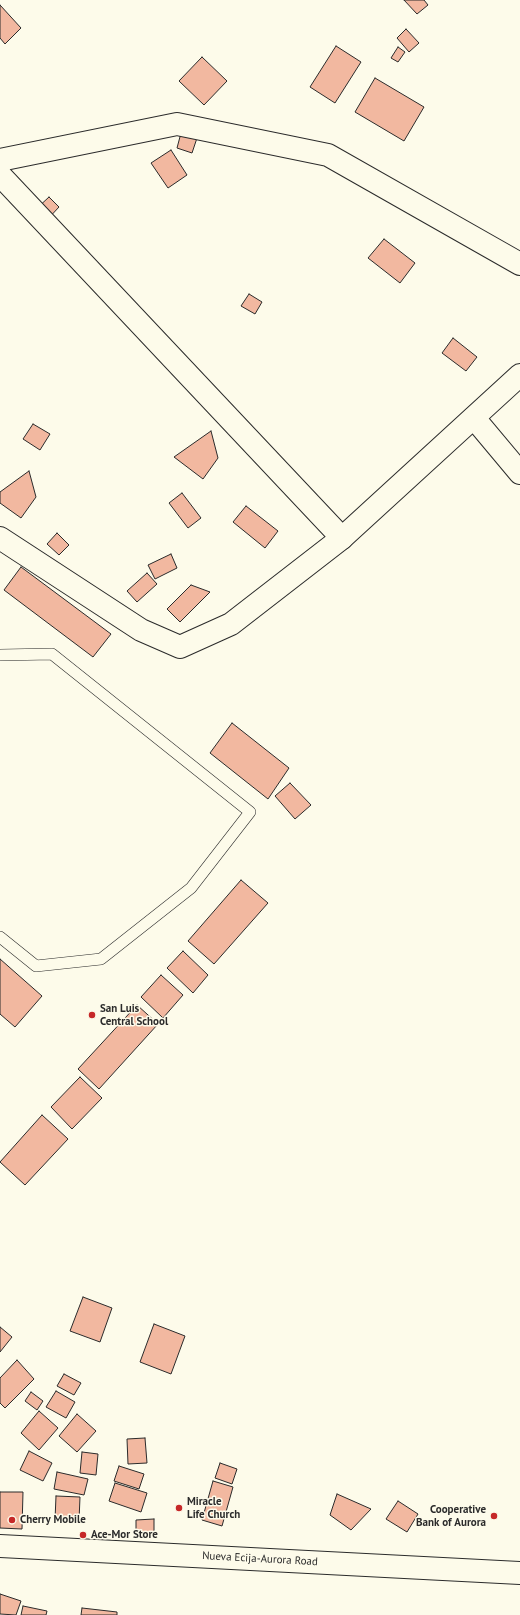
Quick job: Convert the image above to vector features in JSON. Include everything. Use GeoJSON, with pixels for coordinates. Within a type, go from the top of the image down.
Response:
{"type":"FeatureCollection","features":[{"type":"Feature","properties":{"kind":"street"},"geometry":{"type":"LineString","coordinates":[[0,160],[177,124],[328,155],[520,264]]}},
{"type":"Feature","properties":{"kind":"street"},"geometry":{"type":"LineString","coordinates":[[0,174],[342,538]]}},
{"type":"Feature","properties":{"kind":"street"},"geometry":{"type":"LineString","coordinates":[[0,538],[141,630],[180,647],[231,624],[342,538],[520,374]]}},
{"type":"Feature","properties":{"kind":"street"},"geometry":{"type":"LineString","coordinates":[[474,418],[520,473]]}},
{"type":"Feature","properties":{"kind":"street","name":"Nueva Ecija-Aurora Road"},"geometry":{"type":"LineString","coordinates":[[0,1546],[520,1573]]}},
{"type":"Feature","properties":{"kind":"lane"},"geometry":{"type":"LineString","coordinates":[[0,655],[52,654],[250,812],[191,888],[101,959],[36,966],[0,937]]}},
{"type":"Feature","properties":{"kind":"building"},"geometry":{"type":"Polygon","coordinates":[[[404,0],[424,0],[428,5],[417,14],[404,0]]]}},
{"type":"Feature","properties":{"kind":"building"},"geometry":{"type":"Polygon","coordinates":[[[0,5],[21,28],[5,44],[0,38],[0,5]]]}},
{"type":"Feature","properties":{"kind":"building"},"geometry":{"type":"Polygon","coordinates":[[[406,29],[419,43],[409,52],[397,38],[406,29]]]}},
{"type":"Feature","properties":{"kind":"building"},"geometry":{"type":"Polygon","coordinates":[[[336,46],[361,62],[335,103],[310,87],[336,46]]]}},
{"type":"Feature","properties":{"kind":"building"},"geometry":{"type":"Polygon","coordinates":[[[398,47],[405,52],[398,62],[391,58],[398,47]]]}},
{"type":"Feature","properties":{"kind":"building"},"geometry":{"type":"Polygon","coordinates":[[[202,57],[227,81],[204,105],[179,81],[202,57]]]}},
{"type":"Feature","properties":{"kind":"building"},"geometry":{"type":"Polygon","coordinates":[[[375,78],[424,107],[404,141],[355,112],[375,78]]]}},
{"type":"Feature","properties":{"kind":"building"},"geometry":{"type":"Polygon","coordinates":[[[181,133],[197,138],[192,153],[177,148],[181,133]]]}},
{"type":"Feature","properties":{"kind":"building"},"geometry":{"type":"Polygon","coordinates":[[[171,150],[187,175],[168,188],[151,163],[171,150]]]}},
{"type":"Feature","properties":{"kind":"building"},"geometry":{"type":"Polygon","coordinates":[[[49,197],[59,207],[46,221],[35,210],[49,197]]]}},
{"type":"Feature","properties":{"kind":"building"},"geometry":{"type":"Polygon","coordinates":[[[384,239],[415,263],[400,283],[368,258],[384,239]]]}},
{"type":"Feature","properties":{"kind":"building"},"geometry":{"type":"Polygon","coordinates":[[[249,294],[262,302],[255,314],[241,306],[249,294]]]}},
{"type":"Feature","properties":{"kind":"building"},"geometry":{"type":"Polygon","coordinates":[[[453,338],[477,357],[466,371],[442,353],[453,338]]]}},
{"type":"Feature","properties":{"kind":"building"},"geometry":{"type":"Polygon","coordinates":[[[33,424],[50,434],[40,450],[23,439],[33,424]]]}},
{"type":"Feature","properties":{"kind":"building"},"geometry":{"type":"Polygon","coordinates":[[[211,431],[218,458],[203,479],[174,457],[211,431]]]}},
{"type":"Feature","properties":{"kind":"building"},"geometry":{"type":"Polygon","coordinates":[[[29,471],[36,497],[21,518],[0,503],[0,492],[29,471]]]}},
{"type":"Feature","properties":{"kind":"building"},"geometry":{"type":"Polygon","coordinates":[[[182,493],[201,518],[188,528],[169,503],[182,493]]]}},
{"type":"Feature","properties":{"kind":"building"},"geometry":{"type":"Polygon","coordinates":[[[246,506],[278,531],[265,548],[233,522],[246,506]]]}},
{"type":"Feature","properties":{"kind":"building"},"geometry":{"type":"Polygon","coordinates":[[[57,533],[69,545],[59,555],[47,544],[57,533]]]}},
{"type":"Feature","properties":{"kind":"building"},"geometry":{"type":"Polygon","coordinates":[[[171,554],[177,568],[155,579],[148,565],[171,554]]]}},
{"type":"Feature","properties":{"kind":"building"},"geometry":{"type":"Polygon","coordinates":[[[21,567],[111,634],[93,657],[4,590],[21,567]]]}},
{"type":"Feature","properties":{"kind":"building"},"geometry":{"type":"Polygon","coordinates":[[[147,573],[157,584],[137,602],[127,591],[147,573]]]}},
{"type":"Feature","properties":{"kind":"building"},"geometry":{"type":"Polygon","coordinates":[[[191,585],[210,592],[180,622],[167,609],[191,585]]]}},
{"type":"Feature","properties":{"kind":"building"},"geometry":{"type":"Polygon","coordinates":[[[232,723],[289,768],[268,799],[210,753],[232,723]]]}},
{"type":"Feature","properties":{"kind":"building"},"geometry":{"type":"Polygon","coordinates":[[[290,783],[311,805],[295,819],[275,796],[290,783]]]}},
{"type":"Feature","properties":{"kind":"building"},"geometry":{"type":"Polygon","coordinates":[[[241,880],[268,903],[214,964],[188,941],[241,880]]]}},
{"type":"Feature","properties":{"kind":"building"},"geometry":{"type":"Polygon","coordinates":[[[183,951],[208,975],[193,993],[167,968],[183,951]]]}},
{"type":"Feature","properties":{"kind":"building"},"geometry":{"type":"Polygon","coordinates":[[[0,959],[42,996],[15,1027],[0,1014],[0,959]]]}},
{"type":"Feature","properties":{"kind":"building"},"geometry":{"type":"Polygon","coordinates":[[[161,975],[183,995],[163,1018],[141,997],[161,975]]]}},
{"type":"Feature","properties":{"kind":"building"},"geometry":{"type":"Polygon","coordinates":[[[137,1005],[158,1024],[99,1089],[78,1069],[137,1005]]]}},
{"type":"Feature","properties":{"kind":"building"},"geometry":{"type":"Polygon","coordinates":[[[80,1077],[102,1098],[72,1129],[51,1107],[80,1077]]]}},
{"type":"Feature","properties":{"kind":"building"},"geometry":{"type":"Polygon","coordinates":[[[42,1115],[68,1139],[25,1185],[0,1162],[42,1115]]]}},
{"type":"Feature","properties":{"kind":"building"},"geometry":{"type":"Polygon","coordinates":[[[83,1297],[112,1308],[100,1342],[70,1331],[83,1297]]]}},
{"type":"Feature","properties":{"kind":"building"},"geometry":{"type":"Polygon","coordinates":[[[154,1324],[185,1336],[171,1374],[140,1362],[154,1324]]]}},
{"type":"Feature","properties":{"kind":"building"},"geometry":{"type":"Polygon","coordinates":[[[0,1327],[12,1337],[0,1352],[0,1327]]]}},
{"type":"Feature","properties":{"kind":"building"},"geometry":{"type":"Polygon","coordinates":[[[17,1360],[34,1379],[5,1408],[0,1403],[0,1378],[17,1360]]]}},
{"type":"Feature","properties":{"kind":"building"},"geometry":{"type":"Polygon","coordinates":[[[64,1374],[81,1383],[74,1395],[57,1386],[64,1374]]]}},
{"type":"Feature","properties":{"kind":"building"},"geometry":{"type":"Polygon","coordinates":[[[56,1391],[75,1402],[66,1418],[46,1407],[56,1391]]]}},
{"type":"Feature","properties":{"kind":"building"},"geometry":{"type":"Polygon","coordinates":[[[31,1392],[43,1401],[37,1410],[25,1401],[31,1392]]]}},
{"type":"Feature","properties":{"kind":"building"},"geometry":{"type":"Polygon","coordinates":[[[39,1411],[58,1428],[39,1450],[21,1433],[39,1411]]]}},
{"type":"Feature","properties":{"kind":"building"},"geometry":{"type":"Polygon","coordinates":[[[77,1414],[96,1431],[77,1452],[59,1436],[77,1414]]]}},
{"type":"Feature","properties":{"kind":"building"},"geometry":{"type":"Polygon","coordinates":[[[145,1438],[147,1463],[128,1464],[127,1439],[145,1438]]]}},
{"type":"Feature","properties":{"kind":"building"},"geometry":{"type":"Polygon","coordinates":[[[29,1451],[52,1463],[43,1481],[20,1470],[29,1451]]]}},
{"type":"Feature","properties":{"kind":"building"},"geometry":{"type":"Polygon","coordinates":[[[82,1452],[98,1454],[96,1475],[80,1473],[82,1452]]]}},
{"type":"Feature","properties":{"kind":"building"},"geometry":{"type":"Polygon","coordinates":[[[220,1463],[237,1469],[232,1484],[215,1478],[220,1463]]]}},
{"type":"Feature","properties":{"kind":"building"},"geometry":{"type":"Polygon","coordinates":[[[119,1466],[144,1474],[139,1489],[114,1481],[119,1466]]]}},
{"type":"Feature","properties":{"kind":"building"},"geometry":{"type":"Polygon","coordinates":[[[57,1472],[88,1479],[84,1495],[54,1489],[57,1472]]]}},
{"type":"Feature","properties":{"kind":"building"},"geometry":{"type":"Polygon","coordinates":[[[213,1481],[233,1487],[222,1526],[202,1520],[213,1481]]]}},
{"type":"Feature","properties":{"kind":"building"},"geometry":{"type":"Polygon","coordinates":[[[115,1483],[147,1493],[141,1512],[109,1501],[115,1483]]]}},
{"type":"Feature","properties":{"kind":"building"},"geometry":{"type":"Polygon","coordinates":[[[0,1492],[23,1492],[22,1529],[0,1528],[0,1492]]]}},
{"type":"Feature","properties":{"kind":"building"},"geometry":{"type":"Polygon","coordinates":[[[337,1494],[371,1509],[351,1530],[330,1515],[337,1494]]]}},
{"type":"Feature","properties":{"kind":"building"},"geometry":{"type":"Polygon","coordinates":[[[56,1496],[80,1497],[79,1521],[55,1520],[56,1496]]]}},
{"type":"Feature","properties":{"kind":"building"},"geometry":{"type":"Polygon","coordinates":[[[398,1501],[418,1514],[407,1532],[386,1519],[398,1501]]]}},
{"type":"Feature","properties":{"kind":"building"},"geometry":{"type":"Polygon","coordinates":[[[154,1519],[154,1536],[136,1537],[136,1520],[154,1519]]]}},
{"type":"Feature","properties":{"kind":"building"},"geometry":{"type":"Polygon","coordinates":[[[0,1594],[21,1601],[16,1615],[0,1614],[0,1594]]]}},
{"type":"Feature","properties":{"kind":"building"},"geometry":{"type":"Polygon","coordinates":[[[23,1606],[47,1611],[46,1615],[21,1615],[23,1606]]]}},
{"type":"Feature","properties":{"kind":"building"},"geometry":{"type":"Polygon","coordinates":[[[82,1608],[117,1612],[117,1615],[81,1615],[82,1608]]]}},
{"type":"Feature","properties":{"kind":"place","name":"San Luis Central School"},"geometry":{"type":"Point","coordinates":[92,1015]}},
{"type":"Feature","properties":{"kind":"place","name":"Miracle Life Church"},"geometry":{"type":"Point","coordinates":[179,1508]}},
{"type":"Feature","properties":{"kind":"place","name":"Cooperative Bank of Aurora"},"geometry":{"type":"Point","coordinates":[494,1516]}},
{"type":"Feature","properties":{"kind":"place","name":"Cherry Mobile"},"geometry":{"type":"Point","coordinates":[12,1520]}},
{"type":"Feature","properties":{"kind":"place","name":"Ace-Mor Store"},"geometry":{"type":"Point","coordinates":[83,1535]}}]}
